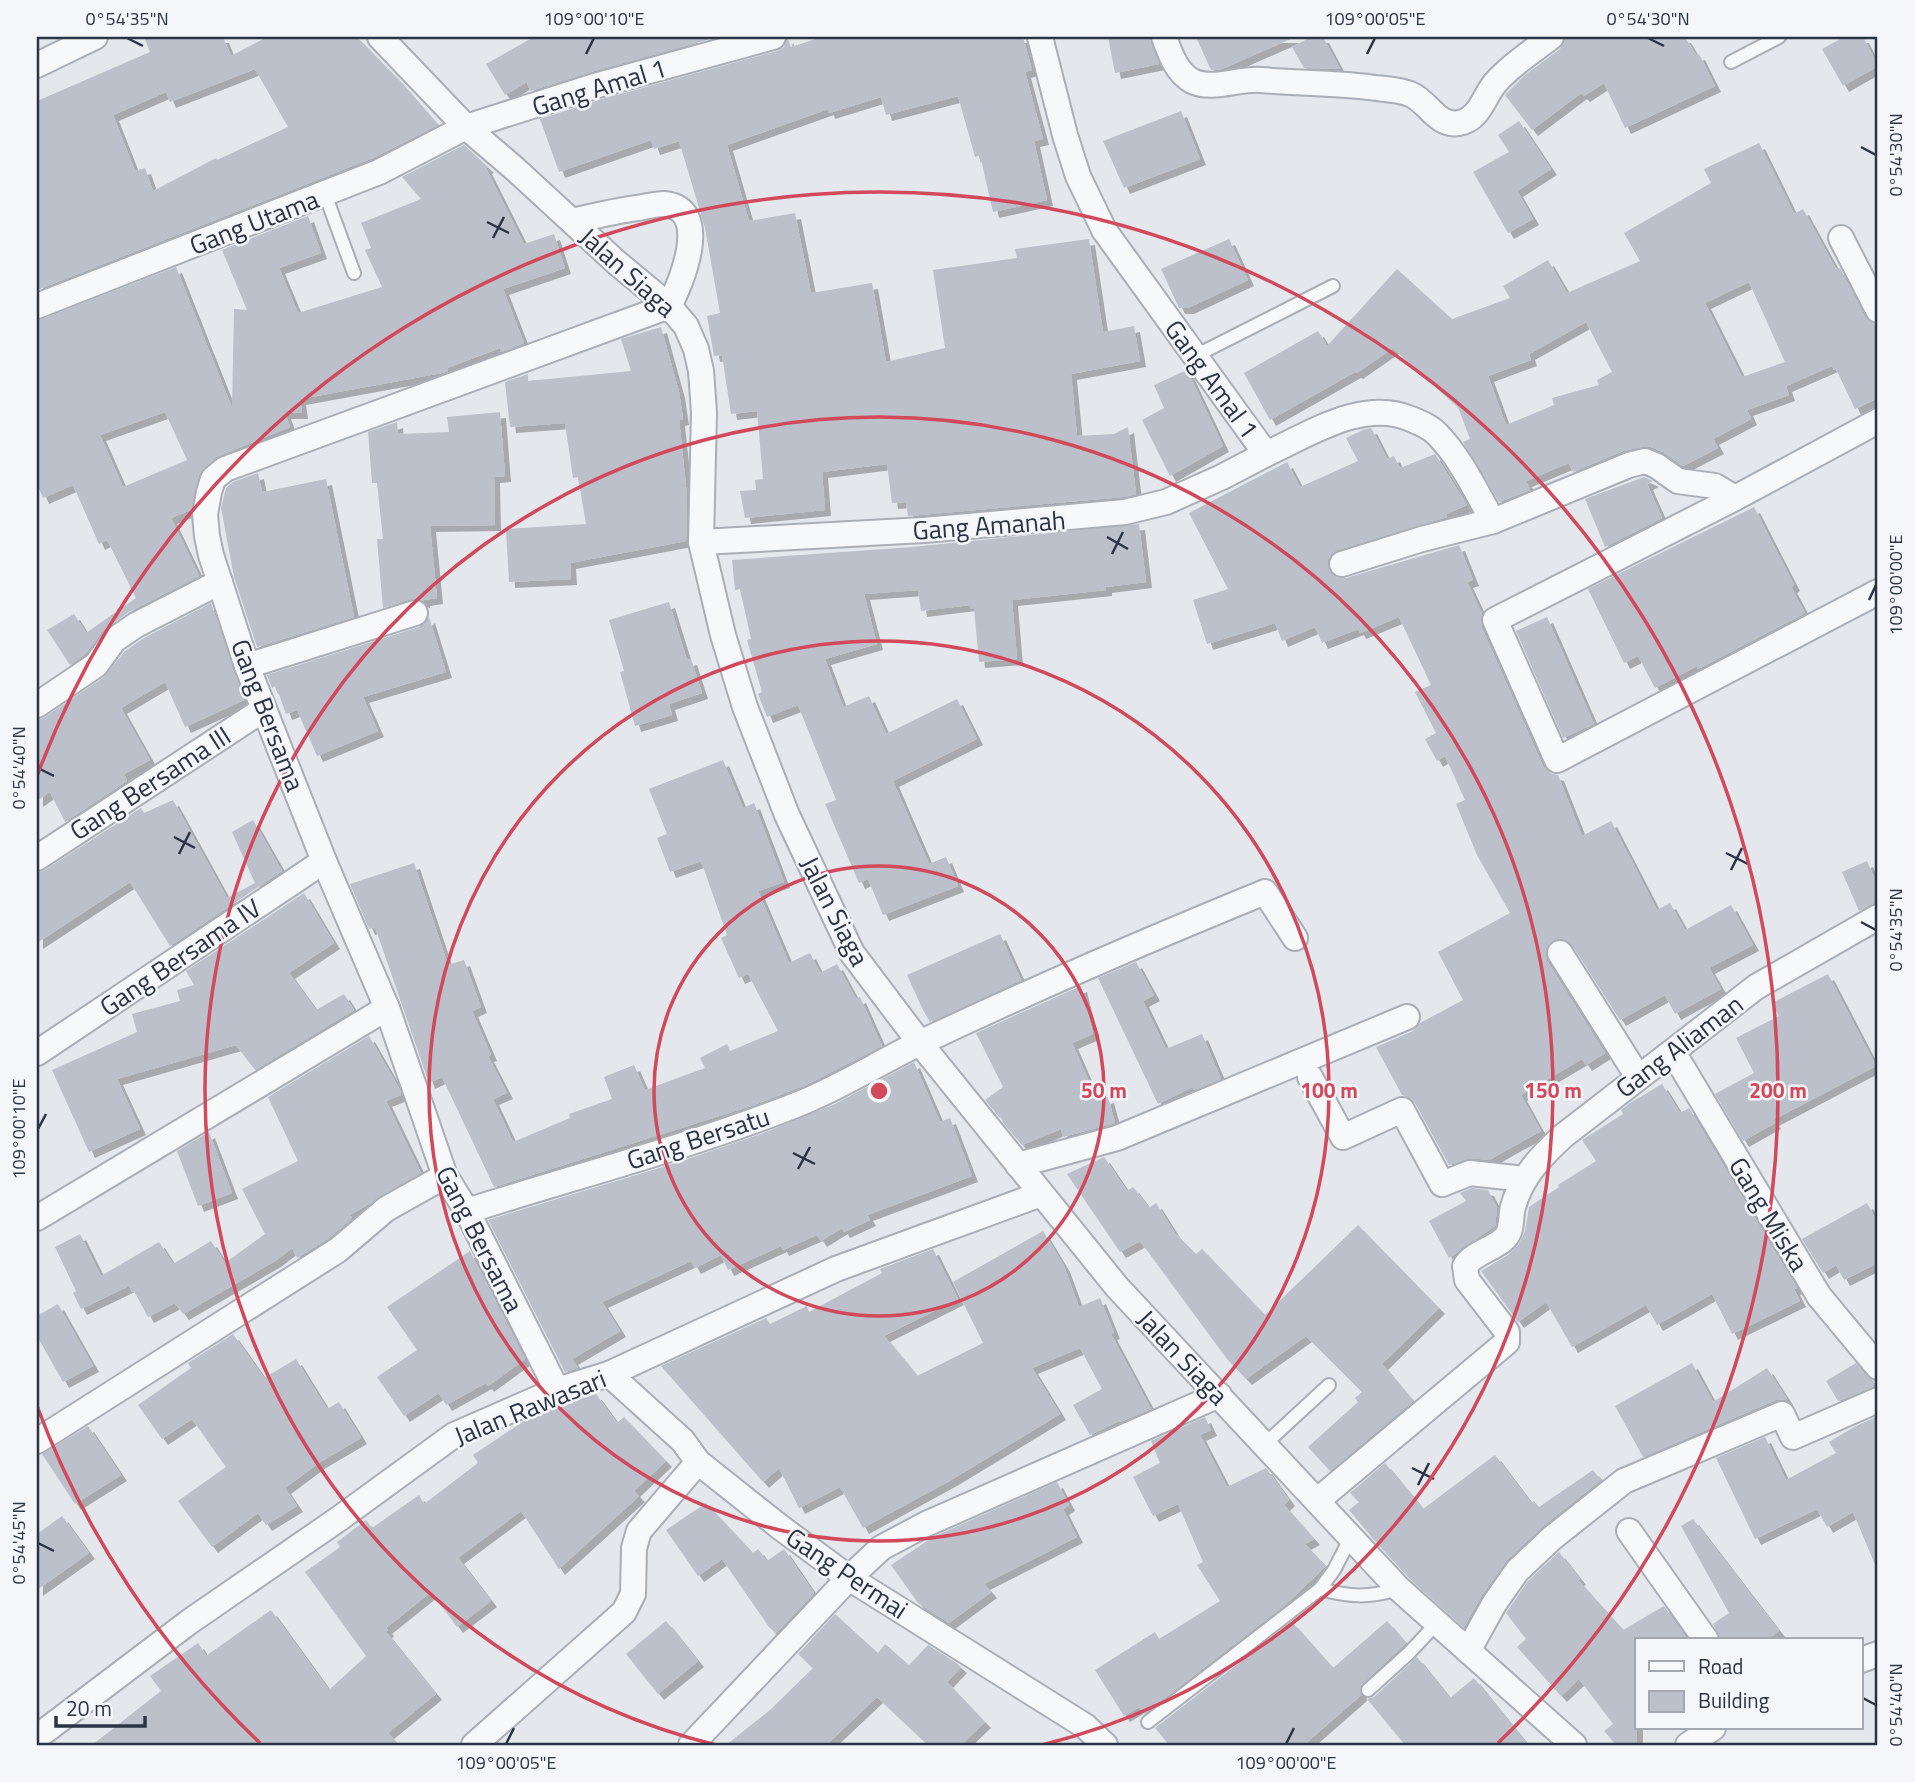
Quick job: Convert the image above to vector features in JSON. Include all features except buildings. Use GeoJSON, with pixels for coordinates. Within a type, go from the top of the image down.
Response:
{"type":"FeatureCollection","features":[{"type":"Feature","properties":{"kind":"street"},"geometry":{"type":"LineString","coordinates":[[37,65],[94,37]]}},
{"type":"Feature","properties":{"kind":"street","name":"Jalan Siaga"},"geometry":{"type":"LineString","coordinates":[[380,37],[466,127],[669,306],[686,326],[696,349],[701,371],[704,412],[701,542],[723,635],[741,695],[787,815],[852,953],[1117,1287],[1318,1500],[1350,1539],[1437,1623],[1574,1745]]}},
{"type":"Feature","properties":{"kind":"street","name":"Gang Amal 1"},"geometry":{"type":"LineString","coordinates":[[466,127],[598,85],[773,37]]}},
{"type":"Feature","properties":{"kind":"street","name":"Gang Amal 1"},"geometry":{"type":"LineString","coordinates":[[1040,37],[1078,176],[1104,230],[1266,454],[1355,415],[1377,411],[1399,414],[1436,432],[1469,476],[1493,521]]}},
{"type":"Feature","properties":{"kind":"street"},"geometry":{"type":"LineString","coordinates":[[1164,37],[1179,70],[1194,82],[1203,84],[1259,80],[1364,87],[1407,93],[1419,99],[1442,120],[1451,123],[1468,120],[1496,82],[1551,37]]}},
{"type":"Feature","properties":{"kind":"street","name":"Gang Utama"},"geometry":{"type":"LineString","coordinates":[[37,306],[379,172],[466,127]]}},
{"type":"Feature","properties":{"kind":"street"},"geometry":{"type":"LineString","coordinates":[[572,221],[663,204],[673,206],[684,214],[691,226],[689,246],[679,289],[669,306]]}},
{"type":"Feature","properties":{"kind":"street"},"geometry":{"type":"LineString","coordinates":[[1841,238],[1878,310]]}},
{"type":"Feature","properties":{"kind":"street","name":"Gang Bersama"},"geometry":{"type":"LineString","coordinates":[[557,1390],[467,1211],[445,1176],[387,1008],[324,861],[247,666],[211,555],[205,514],[213,479],[225,468],[669,306]]}},
{"type":"Feature","properties":{"kind":"street"},"geometry":{"type":"LineString","coordinates":[[1878,421],[1735,498],[1495,620],[1558,760],[1878,592]]}},
{"type":"Feature","properties":{"kind":"street","name":"Gang Amanah"},"geometry":{"type":"LineString","coordinates":[[701,542],[924,530],[1125,512],[1166,502],[1266,454]]}},
{"type":"Feature","properties":{"kind":"street"},"geometry":{"type":"LineString","coordinates":[[1342,564],[1422,539],[1493,521],[1629,465],[1645,461],[1678,481],[1716,486],[1735,498]]}},
{"type":"Feature","properties":{"kind":"street"},"geometry":{"type":"LineString","coordinates":[[37,705],[96,665],[114,639],[220,582]]}},
{"type":"Feature","properties":{"kind":"street"},"geometry":{"type":"LineString","coordinates":[[247,666],[415,612]]}},
{"type":"Feature","properties":{"kind":"street","name":"Gang Bersama III"},"geometry":{"type":"LineString","coordinates":[[37,858],[264,709]]}},
{"type":"Feature","properties":{"kind":"street","name":"Gang Bersama IV"},"geometry":{"type":"LineString","coordinates":[[37,1053],[324,861]]}},
{"type":"Feature","properties":{"kind":"street","name":"Gang Bersatu"},"geometry":{"type":"LineString","coordinates":[[467,1211],[716,1135],[799,1104],[920,1042],[1125,949],[1265,892],[1296,938]]}},
{"type":"Feature","properties":{"kind":"street","name":"Gang Aliaman"},"geometry":{"type":"LineString","coordinates":[[1318,1500],[1507,1342],[1507,1332],[1467,1280],[1465,1266],[1469,1260],[1505,1238],[1510,1229],[1512,1208],[1524,1180],[1541,1156],[1638,1077],[1756,987],[1878,916]]}},
{"type":"Feature","properties":{"kind":"street"},"geometry":{"type":"LineString","coordinates":[[1560,953],[1638,1077]]}},
{"type":"Feature","properties":{"kind":"street"},"geometry":{"type":"LineString","coordinates":[[37,1219],[387,1008]]}},
{"type":"Feature","properties":{"kind":"street"},"geometry":{"type":"LineString","coordinates":[[1018,1165],[1117,1138],[1407,1017]]}},
{"type":"Feature","properties":{"kind":"street","name":"Gang Miska"},"geometry":{"type":"LineString","coordinates":[[1673,1052],[1819,1296],[1878,1367]]}},
{"type":"Feature","properties":{"kind":"street"},"geometry":{"type":"LineString","coordinates":[[1310,1077],[1343,1137],[1402,1110],[1442,1184],[1469,1173],[1524,1180]]}},
{"type":"Feature","properties":{"kind":"street"},"geometry":{"type":"LineString","coordinates":[[37,1441],[338,1250],[386,1209],[445,1176]]}},
{"type":"Feature","properties":{"kind":"street","name":"Jalan Rawasari"},"geometry":{"type":"LineString","coordinates":[[37,1737],[189,1622],[454,1435],[557,1390],[610,1374],[836,1269],[1041,1194]]}},
{"type":"Feature","properties":{"kind":"street","name":"Gang Permai"},"geometry":{"type":"LineString","coordinates":[[610,1374],[683,1441],[698,1462],[748,1503],[849,1578],[1085,1726],[1105,1745]]}},
{"type":"Feature","properties":{"kind":"street"},"geometry":{"type":"LineString","coordinates":[[691,1745],[849,1578],[881,1548],[926,1524],[1219,1395]]}},
{"type":"Feature","properties":{"kind":"street"},"geometry":{"type":"LineString","coordinates":[[1468,1651],[1494,1604],[1517,1571],[1552,1538],[1624,1481],[1782,1414],[1793,1437],[1878,1400]]}},
{"type":"Feature","properties":{"kind":"street"},"geometry":{"type":"LineString","coordinates":[[474,1745],[624,1612],[633,1594],[634,1548],[639,1531],[698,1462]]}},
{"type":"Feature","properties":{"kind":"street"},"geometry":{"type":"LineString","coordinates":[[1629,1531],[1705,1638]]}},
{"type":"Feature","properties":{"kind":"street"},"geometry":{"type":"LineString","coordinates":[[1688,1745],[1710,1730]]}},
{"type":"Feature","properties":{"kind":"lane"},"geometry":{"type":"LineString","coordinates":[[1731,62],[1779,37]]}},
{"type":"Feature","properties":{"kind":"lane"},"geometry":{"type":"LineString","coordinates":[[324,194],[354,274]]}},
{"type":"Feature","properties":{"kind":"lane"},"geometry":{"type":"LineString","coordinates":[[1195,356],[1333,286]]}},
{"type":"Feature","properties":{"kind":"lane"},"geometry":{"type":"LineString","coordinates":[[1265,1444],[1329,1385]]}},
{"type":"Feature","properties":{"kind":"lane"},"geometry":{"type":"LineString","coordinates":[[1148,1722],[1320,1589],[1334,1570],[1350,1539]]}},
{"type":"Feature","properties":{"kind":"lane"},"geometry":{"type":"LineString","coordinates":[[1320,1589],[1349,1597],[1374,1596],[1399,1588]]}},
{"type":"Feature","properties":{"kind":"lane"},"geometry":{"type":"LineString","coordinates":[[1368,1690],[1437,1623]]}}]}
